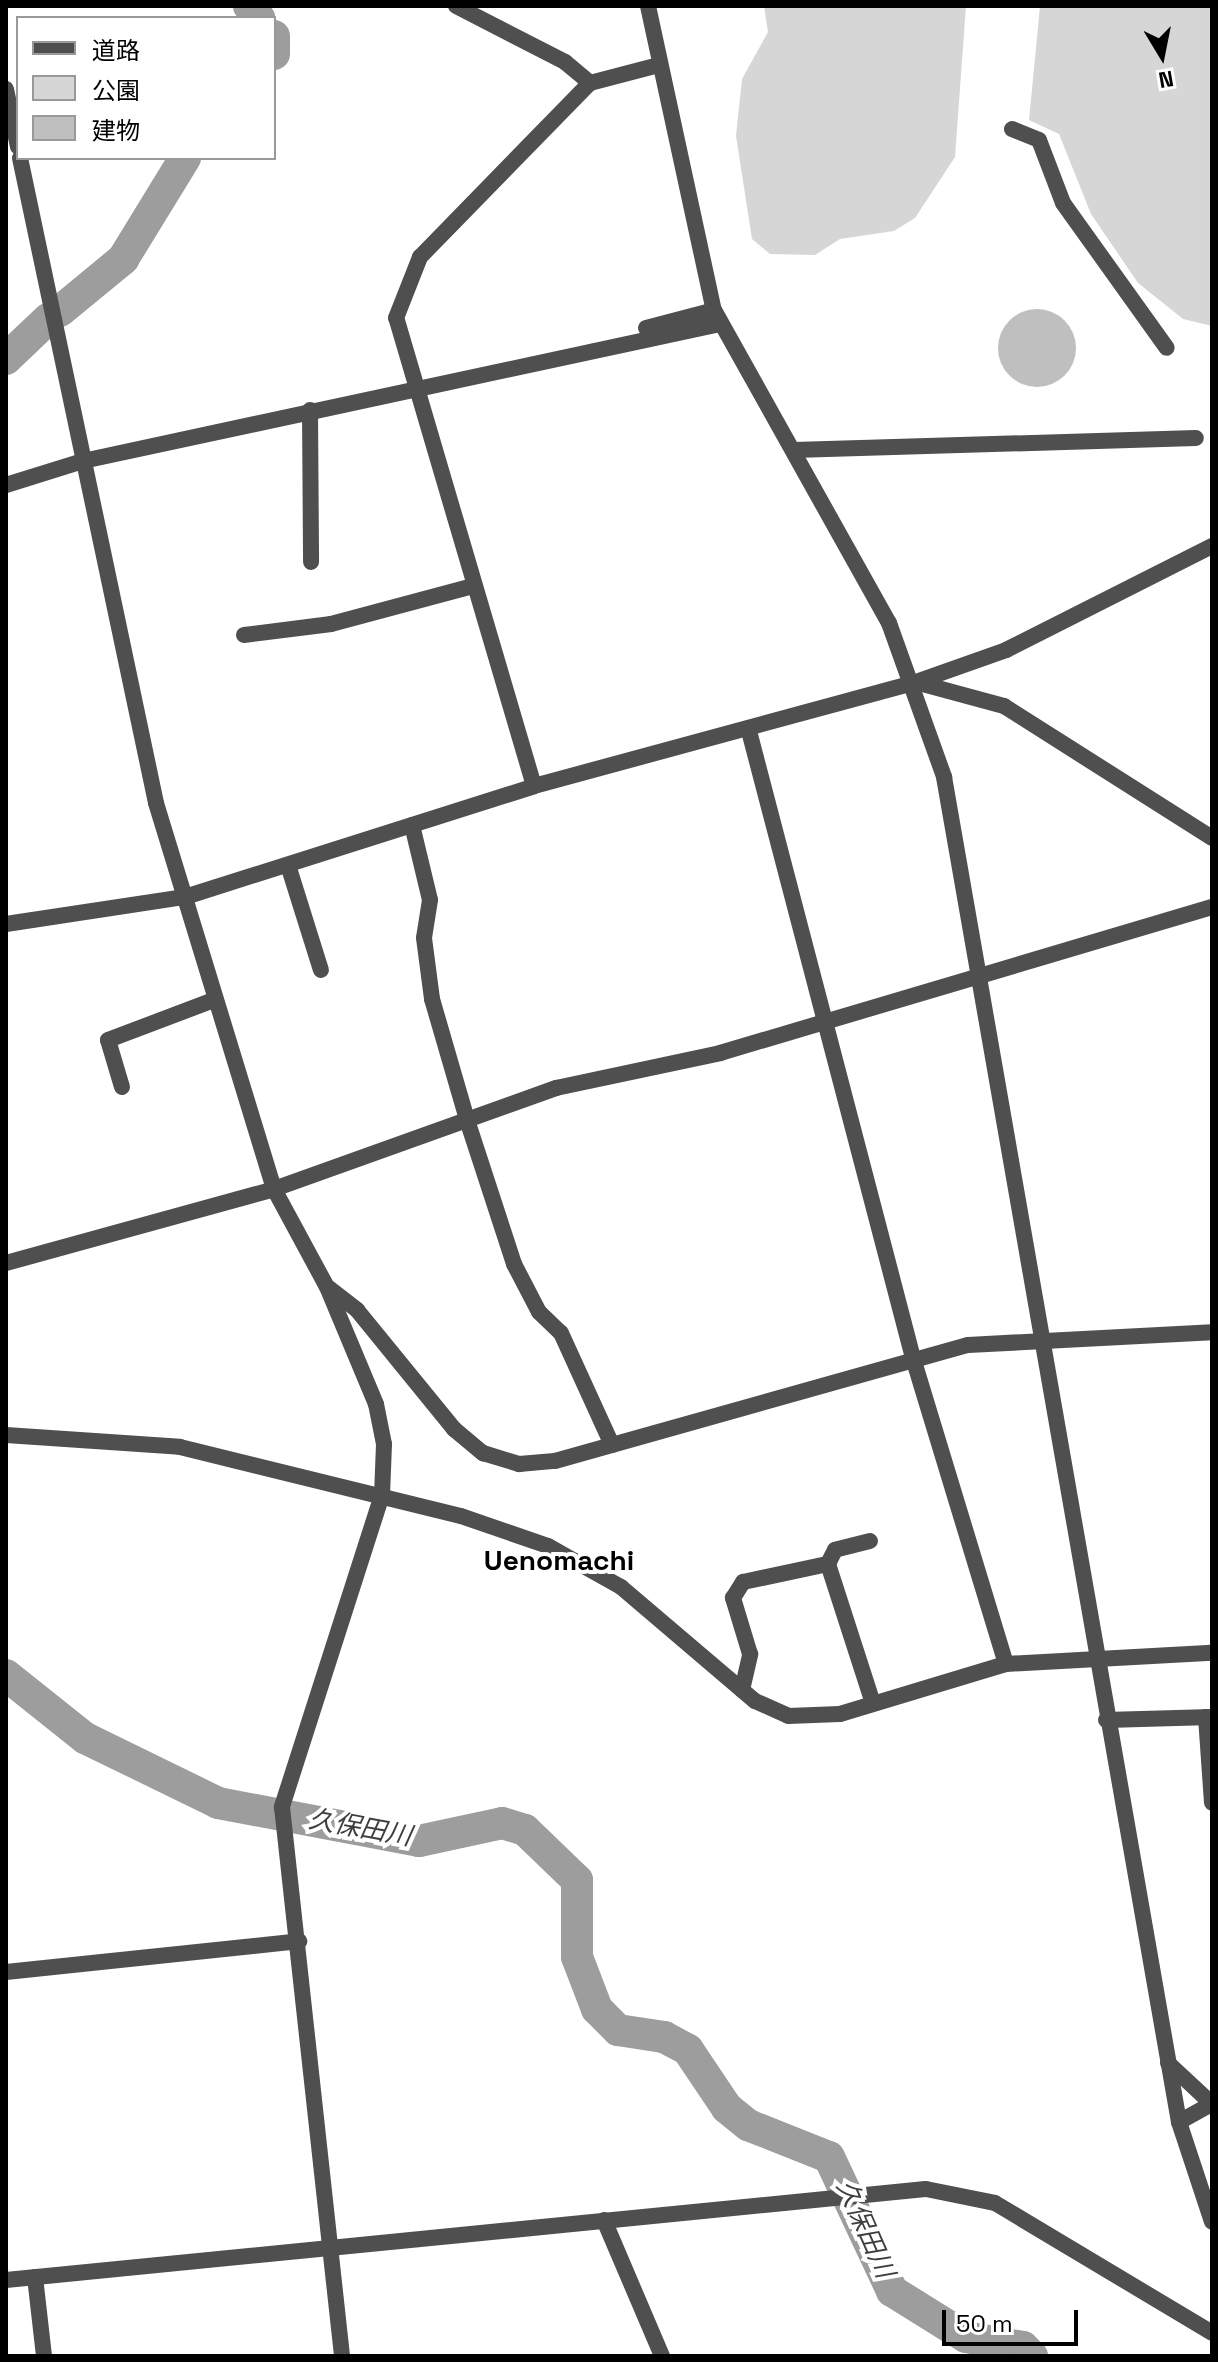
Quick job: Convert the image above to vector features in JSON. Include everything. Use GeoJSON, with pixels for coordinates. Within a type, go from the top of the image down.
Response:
{"type":"FeatureCollection","features":[{"type":"Feature","properties":{"kind":"street"},"geometry":{"type":"LineString","coordinates":[[456,6],[565,62],[590,83]]}},
{"type":"Feature","properties":{"kind":"street"},"geometry":{"type":"LineString","coordinates":[[648,6],[717,317],[794,450],[913,683],[944,777],[1042,1337],[1094,1658],[1168,2063],[1179,2122],[1212,2222]]}},
{"type":"Feature","properties":{"kind":"street"},"geometry":{"type":"LineString","coordinates":[[534,786],[412,388],[396,318],[420,257],[590,83],[659,65]]}},
{"type":"Feature","properties":{"kind":"street"},"geometry":{"type":"LineString","coordinates":[[6,89],[16,137]]}},
{"type":"Feature","properties":{"kind":"street"},"geometry":{"type":"LineString","coordinates":[[1012,129],[1039,140],[1063,203],[1167,348]]}},
{"type":"Feature","properties":{"kind":"street"},"geometry":{"type":"LineString","coordinates":[[20,160],[156,803],[274,1189],[327,1287],[376,1404],[382,1495],[282,1807],[342,2356]]}},
{"type":"Feature","properties":{"kind":"street"},"geometry":{"type":"LineString","coordinates":[[6,485],[83,461],[588,350],[717,317]]}},
{"type":"Feature","properties":{"kind":"street"},"geometry":{"type":"LineString","coordinates":[[310,410],[311,562]]}},
{"type":"Feature","properties":{"kind":"street"},"geometry":{"type":"LineString","coordinates":[[794,450],[1196,438]]}},
{"type":"Feature","properties":{"kind":"street"},"geometry":{"type":"LineString","coordinates":[[6,924],[185,897],[534,786],[749,731],[913,683],[1006,650],[1212,546]]}},
{"type":"Feature","properties":{"kind":"street"},"geometry":{"type":"LineString","coordinates":[[244,635],[331,624],[473,586]]}},
{"type":"Feature","properties":{"kind":"street"},"geometry":{"type":"LineString","coordinates":[[913,683],[961,689],[1004,706],[1212,838]]}},
{"type":"Feature","properties":{"kind":"street"},"geometry":{"type":"LineString","coordinates":[[749,731],[913,1358],[1006,1664]]}},
{"type":"Feature","properties":{"kind":"street"},"geometry":{"type":"LineString","coordinates":[[412,825],[430,900],[424,938],[432,999],[468,1123],[514,1264],[539,1312],[561,1333],[612,1445]]}},
{"type":"Feature","properties":{"kind":"street"},"geometry":{"type":"LineString","coordinates":[[288,865],[321,970]]}},
{"type":"Feature","properties":{"kind":"street"},"geometry":{"type":"LineString","coordinates":[[6,1263],[274,1189],[468,1123],[556,1088],[720,1053],[1212,907]]}},
{"type":"Feature","properties":{"kind":"street"},"geometry":{"type":"LineString","coordinates":[[122,1087],[108,1040],[214,1000]]}},
{"type":"Feature","properties":{"kind":"street"},"geometry":{"type":"LineString","coordinates":[[327,1287],[357,1310],[454,1429],[483,1453],[519,1464],[612,1445],[913,1358],[1042,1337],[1212,1332]]}},
{"type":"Feature","properties":{"kind":"street"},"geometry":{"type":"LineString","coordinates":[[6,1435],[180,1447],[382,1495],[548,1546],[621,1587],[742,1690],[788,1716],[813,1719],[1006,1664],[1212,1653]]}},
{"type":"Feature","properties":{"kind":"street"},"geometry":{"type":"LineString","coordinates":[[870,1541],[835,1550],[828,1564],[873,1703]]}},
{"type":"Feature","properties":{"kind":"street"},"geometry":{"type":"LineString","coordinates":[[742,1690],[750,1654],[733,1598],[743,1582],[828,1564]]}},
{"type":"Feature","properties":{"kind":"street"},"geometry":{"type":"LineString","coordinates":[[1106,1720],[1209,1717],[1212,1803]]}},
{"type":"Feature","properties":{"kind":"street"},"geometry":{"type":"LineString","coordinates":[[6,1972],[299,1941]]}},
{"type":"Feature","properties":{"kind":"street"},"geometry":{"type":"LineString","coordinates":[[1168,2063],[1212,2104],[1179,2122]]}},
{"type":"Feature","properties":{"kind":"street"},"geometry":{"type":"LineString","coordinates":[[6,2280],[926,2189],[995,2203],[1212,2333]]}},
{"type":"Feature","properties":{"kind":"street"},"geometry":{"type":"LineString","coordinates":[[604,2220],[662,2356]]}},
{"type":"Feature","properties":{"kind":"street"},"geometry":{"type":"LineString","coordinates":[[35,2277],[44,2356]]}},
{"type":"Feature","properties":{"kind":"green space"},"geometry":{"type":"Polygon","coordinates":[[[764,6],[966,6],[955,157],[915,218],[894,231],[840,239],[815,255],[770,254],[752,239],[736,136],[742,79],[768,32],[764,6]]]}},
{"type":"Feature","properties":{"kind":"green space"},"geometry":{"type":"Polygon","coordinates":[[[1040,6],[1212,6],[1212,326],[1183,319],[1138,283],[1091,214],[1059,134],[1029,120],[1040,6]]]}},
{"type":"Feature","properties":{"kind":"building"},"geometry":{"type":"Polygon","coordinates":[[[1029,309],[1045,309],[1059,315],[1070,326],[1076,348],[1070,370],[1059,381],[1045,387],[1029,387],[1015,381],[1004,370],[998,356],[998,340],[1004,326],[1015,315],[1029,309]]]}},
{"type":"Feature","properties":{"kind":"waterway","name":"久保田川"},"geometry":{"type":"LineString","coordinates":[[249,6],[257,16]]}},
{"type":"Feature","properties":{"kind":"waterway","name":"久保田川"},"geometry":{"type":"LineString","coordinates":[[60,311],[123,259],[184,160]]}},
{"type":"Feature","properties":{"kind":"waterway","name":"久保田川"},"geometry":{"type":"LineString","coordinates":[[6,359],[48,319]]}},
{"type":"Feature","properties":{"kind":"waterway","name":"久保田川"},"geometry":{"type":"LineString","coordinates":[[6,1675],[85,1738],[218,1803],[419,1841],[502,1823],[525,1830],[577,1880],[577,1957],[597,2009],[618,2030],[664,2037],[688,2050],[727,2108],[748,2125],[829,2157],[892,2291],[966,2337],[1023,2347],[1032,2356]]}},
{"type":"Feature","properties":{"kind":"district","name":"Uenomachi"},"geometry":{"type":"Point","coordinates":[559,1560]}}]}
